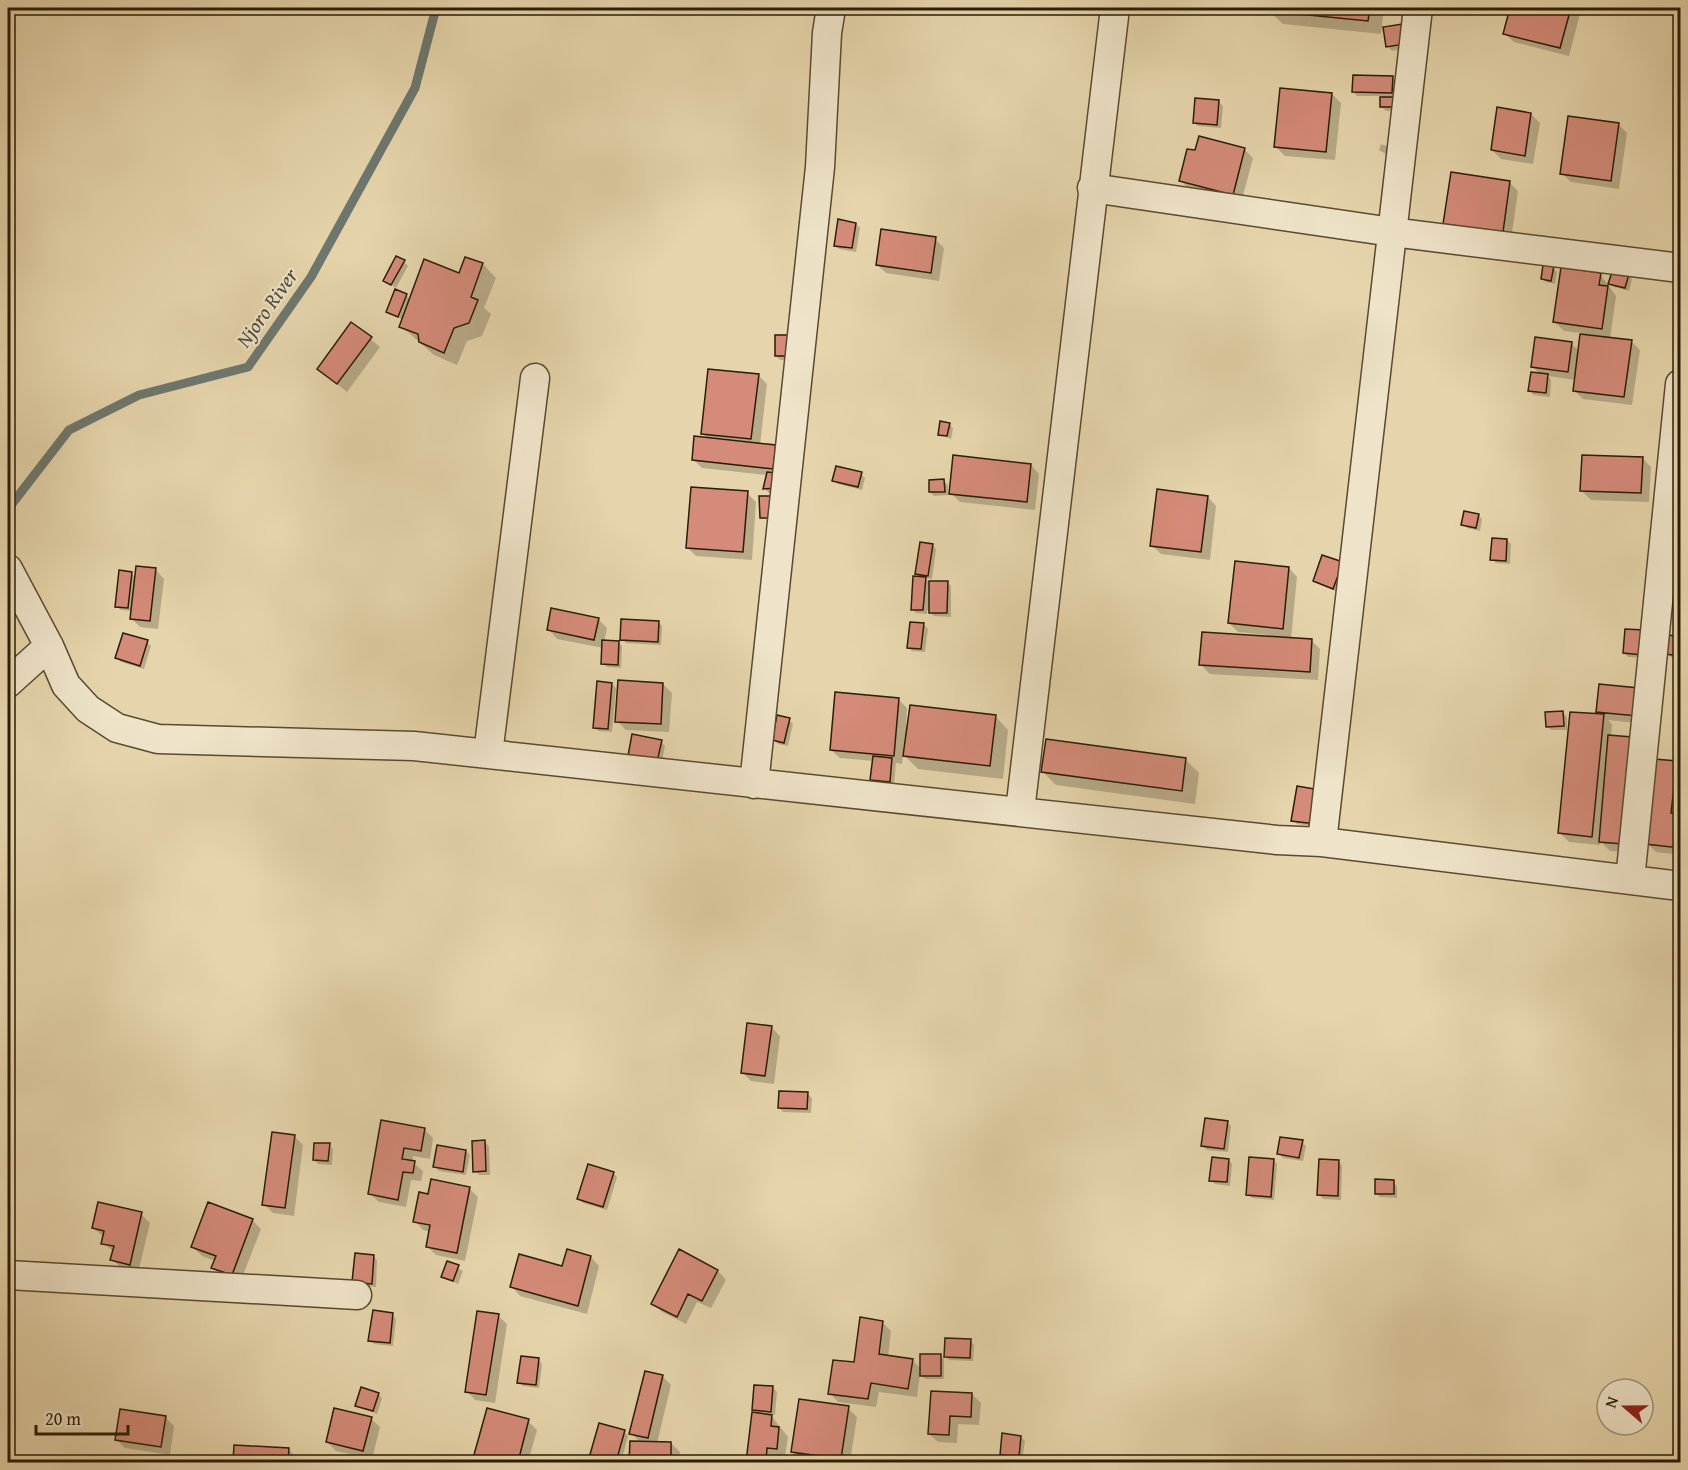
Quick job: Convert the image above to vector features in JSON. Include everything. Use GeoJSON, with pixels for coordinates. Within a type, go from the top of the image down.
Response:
{"type":"FeatureCollection","features":[{"type":"Feature","properties":{"kind":"street"},"geometry":{"type":"LineString","coordinates":[[754,783],[820,167],[827,33],[831,8]]}},
{"type":"Feature","properties":{"kind":"street"},"geometry":{"type":"LineString","coordinates":[[1020,811],[1115,8]]}},
{"type":"Feature","properties":{"kind":"street"},"geometry":{"type":"LineString","coordinates":[[1322,842],[1418,8]]}},
{"type":"Feature","properties":{"kind":"street"},"geometry":{"type":"LineString","coordinates":[[1092,188],[1392,232],[1680,268]]}},
{"type":"Feature","properties":{"kind":"street"},"geometry":{"type":"LineString","coordinates":[[488,754],[536,378]]}},
{"type":"Feature","properties":{"kind":"street"},"geometry":{"type":"LineString","coordinates":[[1630,880],[1680,387]]}},
{"type":"Feature","properties":{"kind":"street"},"geometry":{"type":"LineString","coordinates":[[8,569],[49,646],[66,685],[88,709],[117,728],[158,739],[414,746],[1276,840],[1322,842],[1680,886]]}},
{"type":"Feature","properties":{"kind":"street"},"geometry":{"type":"LineString","coordinates":[[8,683],[49,646]]}},
{"type":"Feature","properties":{"kind":"street"},"geometry":{"type":"LineString","coordinates":[[8,1275],[357,1295]]}},
{"type":"Feature","properties":{"kind":"building"},"geometry":{"type":"Polygon","coordinates":[[[1268,8],[1370,8],[1368,21],[1268,11],[1268,8]]]}},
{"type":"Feature","properties":{"kind":"building"},"geometry":{"type":"Polygon","coordinates":[[[1510,8],[1571,8],[1560,48],[1503,34],[1510,8]]]}},
{"type":"Feature","properties":{"kind":"building"},"geometry":{"type":"Polygon","coordinates":[[[1402,24],[1405,44],[1386,47],[1383,27],[1402,24]]]}},
{"type":"Feature","properties":{"kind":"building"},"geometry":{"type":"Polygon","coordinates":[[[1353,75],[1393,76],[1392,93],[1352,92],[1353,75]]]}},
{"type":"Feature","properties":{"kind":"building"},"geometry":{"type":"Polygon","coordinates":[[[1280,88],[1332,93],[1326,152],[1274,147],[1280,88]]]}},
{"type":"Feature","properties":{"kind":"building"},"geometry":{"type":"Polygon","coordinates":[[[1380,97],[1395,97],[1395,107],[1380,107],[1380,97]]]}},
{"type":"Feature","properties":{"kind":"building"},"geometry":{"type":"Polygon","coordinates":[[[1195,98],[1219,100],[1217,125],[1193,123],[1195,98]]]}},
{"type":"Feature","properties":{"kind":"building"},"geometry":{"type":"Polygon","coordinates":[[[1497,107],[1531,113],[1525,156],[1491,150],[1497,107]]]}},
{"type":"Feature","properties":{"kind":"building"},"geometry":{"type":"Polygon","coordinates":[[[1568,116],[1619,123],[1611,181],[1560,174],[1568,116]]]}},
{"type":"Feature","properties":{"kind":"building"},"geometry":{"type":"Polygon","coordinates":[[[1199,136],[1245,148],[1233,195],[1179,181],[1187,149],[1195,150],[1199,136]]]}},
{"type":"Feature","properties":{"kind":"building"},"geometry":{"type":"Polygon","coordinates":[[[1451,172],[1510,181],[1503,232],[1443,224],[1451,172]]]}},
{"type":"Feature","properties":{"kind":"building"},"geometry":{"type":"Polygon","coordinates":[[[838,219],[856,223],[852,248],[834,246],[838,219]]]}},
{"type":"Feature","properties":{"kind":"building"},"geometry":{"type":"Polygon","coordinates":[[[881,229],[936,237],[931,273],[876,265],[881,229]]]}},
{"type":"Feature","properties":{"kind":"building"},"geometry":{"type":"Polygon","coordinates":[[[396,256],[405,260],[391,285],[383,281],[396,256]]]}},
{"type":"Feature","properties":{"kind":"building"},"geometry":{"type":"Polygon","coordinates":[[[465,257],[483,263],[471,297],[478,300],[469,323],[454,328],[444,353],[419,342],[418,334],[399,327],[424,259],[459,273],[465,257]]]}},
{"type":"Feature","properties":{"kind":"building"},"geometry":{"type":"Polygon","coordinates":[[[1543,265],[1554,266],[1551,281],[1541,279],[1543,265]]]}},
{"type":"Feature","properties":{"kind":"building"},"geometry":{"type":"Polygon","coordinates":[[[1561,267],[1601,273],[1599,285],[1608,286],[1602,329],[1553,322],[1561,267]]]}},
{"type":"Feature","properties":{"kind":"building"},"geometry":{"type":"Polygon","coordinates":[[[1613,269],[1629,274],[1625,288],[1608,284],[1613,269]]]}},
{"type":"Feature","properties":{"kind":"building"},"geometry":{"type":"Polygon","coordinates":[[[395,289],[407,294],[398,317],[386,312],[395,289]]]}},
{"type":"Feature","properties":{"kind":"building"},"geometry":{"type":"Polygon","coordinates":[[[351,322],[372,337],[337,384],[317,369],[351,322]]]}},
{"type":"Feature","properties":{"kind":"building"},"geometry":{"type":"Polygon","coordinates":[[[1580,334],[1632,340],[1624,397],[1573,391],[1580,334]]]}},
{"type":"Feature","properties":{"kind":"building"},"geometry":{"type":"Polygon","coordinates":[[[775,335],[791,335],[790,356],[775,356],[775,335]]]}},
{"type":"Feature","properties":{"kind":"building"},"geometry":{"type":"Polygon","coordinates":[[[1535,337],[1572,342],[1568,372],[1531,367],[1535,337]]]}},
{"type":"Feature","properties":{"kind":"building"},"geometry":{"type":"Polygon","coordinates":[[[708,369],[759,374],[751,439],[701,434],[708,369]]]}},
{"type":"Feature","properties":{"kind":"building"},"geometry":{"type":"Polygon","coordinates":[[[1531,372],[1548,374],[1546,393],[1528,391],[1531,372]]]}},
{"type":"Feature","properties":{"kind":"building"},"geometry":{"type":"Polygon","coordinates":[[[940,421],[950,423],[947,436],[938,435],[940,421]]]}},
{"type":"Feature","properties":{"kind":"building"},"geometry":{"type":"Polygon","coordinates":[[[694,436],[776,445],[773,469],[692,460],[694,436]]]}},
{"type":"Feature","properties":{"kind":"building"},"geometry":{"type":"Polygon","coordinates":[[[953,455],[1031,464],[1027,502],[949,494],[953,455]]]}},
{"type":"Feature","properties":{"kind":"building"},"geometry":{"type":"Polygon","coordinates":[[[1582,455],[1643,457],[1641,493],[1580,491],[1582,455]]]}},
{"type":"Feature","properties":{"kind":"building"},"geometry":{"type":"Polygon","coordinates":[[[836,466],[862,472],[858,487],[832,481],[836,466]]]}},
{"type":"Feature","properties":{"kind":"building"},"geometry":{"type":"Polygon","coordinates":[[[767,472],[776,473],[777,488],[763,489],[767,472]]]}},
{"type":"Feature","properties":{"kind":"building"},"geometry":{"type":"Polygon","coordinates":[[[944,479],[945,492],[929,492],[929,480],[944,479]]]}},
{"type":"Feature","properties":{"kind":"building"},"geometry":{"type":"Polygon","coordinates":[[[691,487],[748,491],[743,552],[686,548],[691,487]]]}},
{"type":"Feature","properties":{"kind":"building"},"geometry":{"type":"Polygon","coordinates":[[[1157,489],[1208,496],[1201,552],[1150,546],[1157,489]]]}},
{"type":"Feature","properties":{"kind":"building"},"geometry":{"type":"Polygon","coordinates":[[[759,496],[771,496],[771,518],[760,518],[759,496]]]}},
{"type":"Feature","properties":{"kind":"building"},"geometry":{"type":"Polygon","coordinates":[[[1464,511],[1479,514],[1476,528],[1461,525],[1464,511]]]}},
{"type":"Feature","properties":{"kind":"building"},"geometry":{"type":"Polygon","coordinates":[[[1492,538],[1507,539],[1506,561],[1490,560],[1492,538]]]}},
{"type":"Feature","properties":{"kind":"building"},"geometry":{"type":"Polygon","coordinates":[[[920,542],[933,544],[928,576],[915,574],[920,542]]]}},
{"type":"Feature","properties":{"kind":"building"},"geometry":{"type":"Polygon","coordinates":[[[1322,555],[1343,562],[1333,589],[1313,581],[1322,555]]]}},
{"type":"Feature","properties":{"kind":"building"},"geometry":{"type":"Polygon","coordinates":[[[1235,561],[1289,567],[1283,629],[1228,623],[1235,561]]]}},
{"type":"Feature","properties":{"kind":"building"},"geometry":{"type":"Polygon","coordinates":[[[136,566],[156,568],[150,621],[130,619],[136,566]]]}},
{"type":"Feature","properties":{"kind":"building"},"geometry":{"type":"Polygon","coordinates":[[[119,570],[132,572],[128,608],[115,607],[119,570]]]}},
{"type":"Feature","properties":{"kind":"building"},"geometry":{"type":"Polygon","coordinates":[[[913,576],[926,577],[923,610],[911,610],[913,576]]]}},
{"type":"Feature","properties":{"kind":"building"},"geometry":{"type":"Polygon","coordinates":[[[929,581],[948,581],[947,613],[929,613],[929,581]]]}},
{"type":"Feature","properties":{"kind":"building"},"geometry":{"type":"Polygon","coordinates":[[[551,608],[599,618],[594,640],[547,630],[551,608]]]}},
{"type":"Feature","properties":{"kind":"building"},"geometry":{"type":"Polygon","coordinates":[[[621,619],[659,621],[658,642],[620,640],[621,619]]]}},
{"type":"Feature","properties":{"kind":"building"},"geometry":{"type":"Polygon","coordinates":[[[910,622],[924,623],[921,649],[907,648],[910,622]]]}},
{"type":"Feature","properties":{"kind":"building"},"geometry":{"type":"Polygon","coordinates":[[[1625,629],[1644,630],[1643,655],[1623,653],[1625,629]]]}},
{"type":"Feature","properties":{"kind":"building"},"geometry":{"type":"Polygon","coordinates":[[[1202,632],[1312,639],[1310,672],[1199,665],[1202,632]]]}},
{"type":"Feature","properties":{"kind":"building"},"geometry":{"type":"Polygon","coordinates":[[[123,633],[148,640],[140,666],[115,658],[123,633]]]}},
{"type":"Feature","properties":{"kind":"building"},"geometry":{"type":"Polygon","coordinates":[[[1669,635],[1680,637],[1680,656],[1665,654],[1669,635]]]}},
{"type":"Feature","properties":{"kind":"building"},"geometry":{"type":"Polygon","coordinates":[[[602,640],[619,641],[618,665],[601,664],[602,640]]]}},
{"type":"Feature","properties":{"kind":"building"},"geometry":{"type":"Polygon","coordinates":[[[618,680],[663,683],[661,724],[615,722],[618,680]]]}},
{"type":"Feature","properties":{"kind":"building"},"geometry":{"type":"Polygon","coordinates":[[[597,681],[612,683],[608,729],[593,728],[597,681]]]}},
{"type":"Feature","properties":{"kind":"building"},"geometry":{"type":"Polygon","coordinates":[[[1599,684],[1639,688],[1637,716],[1596,712],[1599,684]]]}},
{"type":"Feature","properties":{"kind":"building"},"geometry":{"type":"Polygon","coordinates":[[[835,692],[899,698],[894,756],[830,750],[835,692]]]}},
{"type":"Feature","properties":{"kind":"building"},"geometry":{"type":"Polygon","coordinates":[[[910,705],[996,715],[990,766],[903,756],[910,705]]]}},
{"type":"Feature","properties":{"kind":"building"},"geometry":{"type":"Polygon","coordinates":[[[1563,711],[1564,726],[1546,727],[1545,712],[1563,711]]]}},
{"type":"Feature","properties":{"kind":"building"},"geometry":{"type":"Polygon","coordinates":[[[1570,712],[1604,714],[1592,837],[1558,833],[1570,712]]]}},
{"type":"Feature","properties":{"kind":"building"},"geometry":{"type":"Polygon","coordinates":[[[777,715],[790,718],[784,743],[772,740],[777,715]]]}},
{"type":"Feature","properties":{"kind":"building"},"geometry":{"type":"Polygon","coordinates":[[[632,734],[662,740],[657,762],[628,756],[632,734]]]}},
{"type":"Feature","properties":{"kind":"building"},"geometry":{"type":"Polygon","coordinates":[[[1608,735],[1632,737],[1623,844],[1599,842],[1608,735]]]}},
{"type":"Feature","properties":{"kind":"building"},"geometry":{"type":"Polygon","coordinates":[[[1046,739],[1186,758],[1182,791],[1041,772],[1046,739]]]}},
{"type":"Feature","properties":{"kind":"building"},"geometry":{"type":"Polygon","coordinates":[[[873,756],[892,758],[890,782],[870,780],[873,756]]]}},
{"type":"Feature","properties":{"kind":"building"},"geometry":{"type":"Polygon","coordinates":[[[1654,759],[1677,761],[1671,813],[1680,814],[1680,848],[1645,844],[1654,759]]]}},
{"type":"Feature","properties":{"kind":"building"},"geometry":{"type":"Polygon","coordinates":[[[1297,786],[1321,790],[1316,824],[1291,821],[1297,786]]]}},
{"type":"Feature","properties":{"kind":"building"},"geometry":{"type":"Polygon","coordinates":[[[747,1023],[772,1026],[765,1076],[741,1073],[747,1023]]]}},
{"type":"Feature","properties":{"kind":"building"},"geometry":{"type":"Polygon","coordinates":[[[779,1091],[808,1092],[807,1109],[778,1108],[779,1091]]]}},
{"type":"Feature","properties":{"kind":"building"},"geometry":{"type":"Polygon","coordinates":[[[1205,1118],[1228,1121],[1224,1149],[1201,1146],[1205,1118]]]}},
{"type":"Feature","properties":{"kind":"building"},"geometry":{"type":"Polygon","coordinates":[[[381,1120],[425,1128],[421,1151],[404,1148],[402,1159],[415,1161],[413,1173],[403,1172],[398,1200],[368,1194],[381,1120]]]}},
{"type":"Feature","properties":{"kind":"building"},"geometry":{"type":"Polygon","coordinates":[[[272,1132],[295,1135],[285,1208],[262,1205],[272,1132]]]}},
{"type":"Feature","properties":{"kind":"building"},"geometry":{"type":"Polygon","coordinates":[[[1280,1137],[1303,1140],[1299,1158],[1277,1154],[1280,1137]]]}},
{"type":"Feature","properties":{"kind":"building"},"geometry":{"type":"Polygon","coordinates":[[[485,1140],[486,1171],[473,1172],[472,1141],[485,1140]]]}},
{"type":"Feature","properties":{"kind":"building"},"geometry":{"type":"Polygon","coordinates":[[[314,1143],[330,1143],[328,1161],[313,1160],[314,1143]]]}},
{"type":"Feature","properties":{"kind":"building"},"geometry":{"type":"Polygon","coordinates":[[[437,1145],[466,1150],[463,1172],[433,1167],[437,1145]]]}},
{"type":"Feature","properties":{"kind":"building"},"geometry":{"type":"Polygon","coordinates":[[[1212,1157],[1229,1159],[1227,1182],[1209,1181],[1212,1157]]]}},
{"type":"Feature","properties":{"kind":"building"},"geometry":{"type":"Polygon","coordinates":[[[1249,1157],[1274,1159],[1271,1197],[1246,1195],[1249,1157]]]}},
{"type":"Feature","properties":{"kind":"building"},"geometry":{"type":"Polygon","coordinates":[[[1319,1159],[1339,1160],[1338,1196],[1317,1195],[1319,1159]]]}},
{"type":"Feature","properties":{"kind":"building"},"geometry":{"type":"Polygon","coordinates":[[[588,1164],[614,1172],[603,1207],[577,1199],[588,1164]]]}},
{"type":"Feature","properties":{"kind":"building"},"geometry":{"type":"Polygon","coordinates":[[[431,1179],[470,1187],[457,1253],[426,1247],[430,1225],[413,1222],[419,1192],[428,1194],[431,1179]]]}},
{"type":"Feature","properties":{"kind":"building"},"geometry":{"type":"Polygon","coordinates":[[[1375,1179],[1394,1180],[1394,1194],[1375,1194],[1375,1179]]]}},
{"type":"Feature","properties":{"kind":"building"},"geometry":{"type":"Polygon","coordinates":[[[98,1202],[142,1212],[130,1265],[110,1260],[114,1246],[101,1244],[104,1231],[92,1228],[98,1202]]]}},
{"type":"Feature","properties":{"kind":"building"},"geometry":{"type":"Polygon","coordinates":[[[208,1202],[253,1219],[232,1275],[211,1268],[216,1256],[191,1247],[208,1202]]]}},
{"type":"Feature","properties":{"kind":"building"},"geometry":{"type":"Polygon","coordinates":[[[567,1249],[591,1256],[578,1306],[510,1287],[519,1254],[562,1266],[567,1249]]]}},
{"type":"Feature","properties":{"kind":"building"},"geometry":{"type":"Polygon","coordinates":[[[679,1249],[718,1270],[702,1301],[688,1294],[677,1317],[651,1304],[679,1249]]]}},
{"type":"Feature","properties":{"kind":"building"},"geometry":{"type":"Polygon","coordinates":[[[355,1253],[374,1255],[372,1284],[352,1282],[355,1253]]]}},
{"type":"Feature","properties":{"kind":"building"},"geometry":{"type":"Polygon","coordinates":[[[447,1261],[459,1265],[453,1281],[441,1277],[447,1261]]]}},
{"type":"Feature","properties":{"kind":"building"},"geometry":{"type":"Polygon","coordinates":[[[373,1310],[393,1313],[390,1343],[368,1341],[373,1310]]]}},
{"type":"Feature","properties":{"kind":"building"},"geometry":{"type":"Polygon","coordinates":[[[477,1311],[499,1314],[486,1395],[465,1392],[477,1311]]]}},
{"type":"Feature","properties":{"kind":"building"},"geometry":{"type":"Polygon","coordinates":[[[860,1317],[883,1321],[879,1354],[913,1359],[908,1389],[871,1383],[868,1399],[828,1394],[833,1360],[854,1362],[860,1317]]]}},
{"type":"Feature","properties":{"kind":"building"},"geometry":{"type":"Polygon","coordinates":[[[945,1338],[971,1339],[970,1358],[944,1357],[945,1338]]]}},
{"type":"Feature","properties":{"kind":"building"},"geometry":{"type":"Polygon","coordinates":[[[920,1354],[941,1354],[941,1376],[920,1376],[920,1354]]]}},
{"type":"Feature","properties":{"kind":"building"},"geometry":{"type":"Polygon","coordinates":[[[521,1356],[539,1358],[536,1385],[517,1383],[521,1356]]]}},
{"type":"Feature","properties":{"kind":"building"},"geometry":{"type":"Polygon","coordinates":[[[645,1371],[663,1375],[648,1438],[629,1434],[645,1371]]]}},
{"type":"Feature","properties":{"kind":"building"},"geometry":{"type":"Polygon","coordinates":[[[754,1385],[773,1386],[771,1412],[752,1410],[754,1385]]]}},
{"type":"Feature","properties":{"kind":"building"},"geometry":{"type":"Polygon","coordinates":[[[361,1387],[379,1393],[373,1411],[355,1406],[361,1387]]]}},
{"type":"Feature","properties":{"kind":"building"},"geometry":{"type":"Polygon","coordinates":[[[931,1391],[972,1393],[971,1417],[950,1416],[949,1435],[928,1434],[931,1391]]]}},
{"type":"Feature","properties":{"kind":"building"},"geometry":{"type":"Polygon","coordinates":[[[799,1399],[849,1406],[841,1459],[791,1452],[799,1399]]]}},
{"type":"Feature","properties":{"kind":"building"},"geometry":{"type":"Polygon","coordinates":[[[334,1408],[372,1417],[363,1451],[326,1442],[334,1408]]]}},
{"type":"Feature","properties":{"kind":"building"},"geometry":{"type":"Polygon","coordinates":[[[487,1408],[529,1419],[518,1462],[472,1462],[487,1408]]]}},
{"type":"Feature","properties":{"kind":"building"},"geometry":{"type":"Polygon","coordinates":[[[120,1409],[166,1416],[161,1447],[115,1440],[120,1409]]]}},
{"type":"Feature","properties":{"kind":"building"},"geometry":{"type":"Polygon","coordinates":[[[752,1412],[772,1415],[771,1426],[779,1427],[777,1449],[767,1448],[766,1462],[746,1462],[752,1412]]]}},
{"type":"Feature","properties":{"kind":"building"},"geometry":{"type":"Polygon","coordinates":[[[599,1423],[625,1430],[616,1462],[589,1458],[599,1423]]]}},
{"type":"Feature","properties":{"kind":"building"},"geometry":{"type":"Polygon","coordinates":[[[1002,1433],[1021,1436],[1019,1457],[1000,1455],[1002,1433]]]}},
{"type":"Feature","properties":{"kind":"building"},"geometry":{"type":"Polygon","coordinates":[[[630,1441],[671,1442],[671,1462],[629,1462],[630,1441]]]}},
{"type":"Feature","properties":{"kind":"building"},"geometry":{"type":"Polygon","coordinates":[[[234,1445],[289,1448],[288,1462],[233,1462],[234,1445]]]}},
{"type":"Feature","properties":{"kind":"waterway","name":"Njoro River"},"geometry":{"type":"LineString","coordinates":[[8,509],[69,430],[139,395],[248,367],[311,277],[415,88],[436,8]]}}]}
